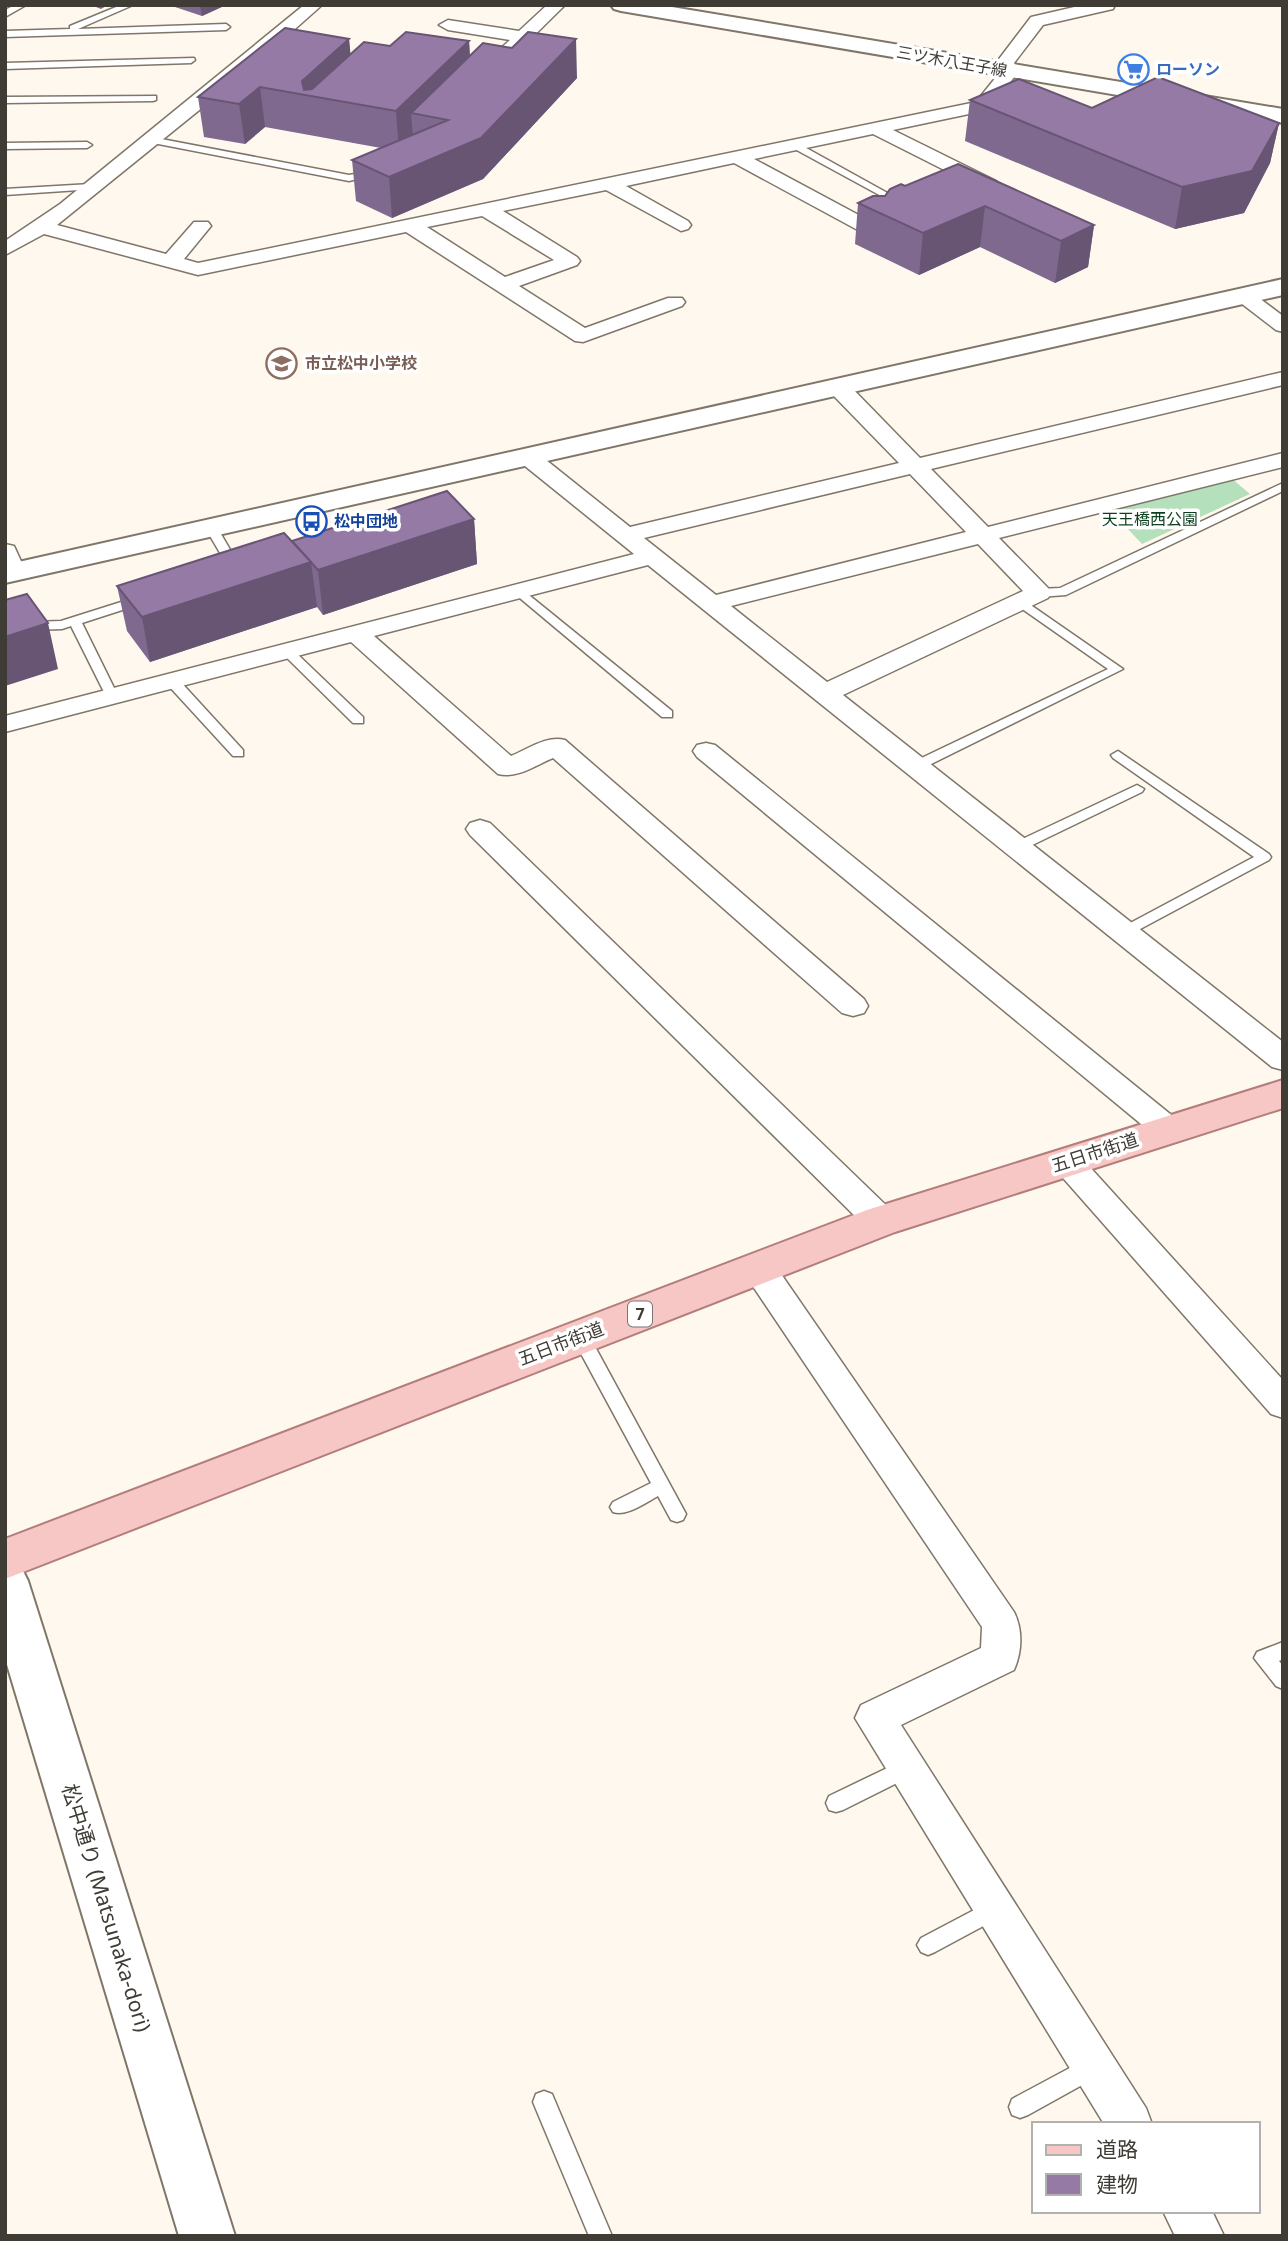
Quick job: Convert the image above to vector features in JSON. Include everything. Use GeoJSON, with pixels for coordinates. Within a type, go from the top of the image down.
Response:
{"type":"FeatureCollection","features":[{"type":"Feature","properties":{"kind":"main road","name":"五日市街道"},"geometry":{"type":"LineString","coordinates":[[5,1559],[881,1221],[1283,1094]]}},
{"type":"Feature","properties":{"kind":"street"},"geometry":{"type":"LineString","coordinates":[[5,249],[21,241],[91,187],[274,41],[314,5]]}},
{"type":"Feature","properties":{"kind":"street"},"geometry":{"type":"LineString","coordinates":[[459,71],[479,80],[557,5]]}},
{"type":"Feature","properties":{"kind":"street","name":"三ツ木八王子線"},"geometry":{"type":"LineString","coordinates":[[621,5],[1283,116]]}},
{"type":"Feature","properties":{"kind":"street"},"geometry":{"type":"LineString","coordinates":[[40,226],[198,269],[796,146],[982,106],[1010,71],[1006,63],[1037,22],[1107,5]]}},
{"type":"Feature","properties":{"kind":"street"},"geometry":{"type":"LineString","coordinates":[[448,25],[522,37]]}},
{"type":"Feature","properties":{"kind":"street"},"geometry":{"type":"LineString","coordinates":[[274,41],[302,45]]}},
{"type":"Feature","properties":{"kind":"street"},"geometry":{"type":"LineString","coordinates":[[877,129],[1009,195]]}},
{"type":"Feature","properties":{"kind":"street"},"geometry":{"type":"LineString","coordinates":[[738,158],[874,231]]}},
{"type":"Feature","properties":{"kind":"street"},"geometry":{"type":"LineString","coordinates":[[609,184],[681,225]]}},
{"type":"Feature","properties":{"kind":"street"},"geometry":{"type":"LineString","coordinates":[[485,209],[570,261],[503,285]]}},
{"type":"Feature","properties":{"kind":"street"},"geometry":{"type":"LineString","coordinates":[[409,225],[583,336],[675,302]]}},
{"type":"Feature","properties":{"kind":"street"},"geometry":{"type":"LineString","coordinates":[[170,262],[201,226]]}},
{"type":"Feature","properties":{"kind":"street"},"geometry":{"type":"LineString","coordinates":[[8,566],[212,528],[1283,287]]}},
{"type":"Feature","properties":{"kind":"street"},"geometry":{"type":"LineString","coordinates":[[1244,296],[1283,326]]}},
{"type":"Feature","properties":{"kind":"street"},"geometry":{"type":"LineString","coordinates":[[626,535],[1283,378]]}},
{"type":"Feature","properties":{"kind":"street"},"geometry":{"type":"LineString","coordinates":[[825,693],[1031,598],[984,535],[839,388]]}},
{"type":"Feature","properties":{"kind":"street"},"geometry":{"type":"LineString","coordinates":[[528,457],[1283,1059]]}},
{"type":"Feature","properties":{"kind":"street"},"geometry":{"type":"LineString","coordinates":[[713,603],[1283,460]]}},
{"type":"Feature","properties":{"kind":"street"},"geometry":{"type":"LineString","coordinates":[[5,724],[653,556]]}},
{"type":"Feature","properties":{"kind":"street"},"geometry":{"type":"LineString","coordinates":[[357,634],[508,768],[556,746],[853,1006]]}},
{"type":"Feature","properties":{"kind":"street"},"geometry":{"type":"LineString","coordinates":[[706,751],[1169,1130]]}},
{"type":"Feature","properties":{"kind":"street"},"geometry":{"type":"LineString","coordinates":[[480,829],[881,1221]]}},
{"type":"Feature","properties":{"kind":"street"},"geometry":{"type":"LineString","coordinates":[[1068,1162],[1283,1404]]}},
{"type":"Feature","properties":{"kind":"street"},"geometry":{"type":"LineString","coordinates":[[758,1267],[1001,1624],[1000,1658],[875,1718],[1129,2122]]}},
{"type":"Feature","properties":{"kind":"street","name":"松中通り (Matsunaka-dori)"},"geometry":{"type":"LineString","coordinates":[[5,1581],[207,2236]]}},
{"type":"Feature","properties":{"kind":"street"},"geometry":{"type":"LineString","coordinates":[[1187,2213],[1201,2236]]}},
{"type":"Feature","properties":{"kind":"lane"},"geometry":{"type":"LineString","coordinates":[[5,14],[22,5]]}},
{"type":"Feature","properties":{"kind":"lane"},"geometry":{"type":"LineString","coordinates":[[61,32],[129,5]]}},
{"type":"Feature","properties":{"kind":"lane"},"geometry":{"type":"LineString","coordinates":[[5,34],[226,27]]}},
{"type":"Feature","properties":{"kind":"lane"},"geometry":{"type":"LineString","coordinates":[[5,65],[191,60]]}},
{"type":"Feature","properties":{"kind":"lane"},"geometry":{"type":"LineString","coordinates":[[5,100],[153,98]]}},
{"type":"Feature","properties":{"kind":"lane"},"geometry":{"type":"LineString","coordinates":[[150,140],[349,178],[370,176],[387,167]]}},
{"type":"Feature","properties":{"kind":"lane"},"geometry":{"type":"LineString","coordinates":[[5,146],[88,145]]}},
{"type":"Feature","properties":{"kind":"lane"},"geometry":{"type":"LineString","coordinates":[[796,146],[886,195]]}},
{"type":"Feature","properties":{"kind":"lane"},"geometry":{"type":"LineString","coordinates":[[5,192],[91,187]]}},
{"type":"Feature","properties":{"kind":"lane"},"geometry":{"type":"LineString","coordinates":[[1031,598],[1062,592],[1283,486]]}},
{"type":"Feature","properties":{"kind":"lane"},"geometry":{"type":"LineString","coordinates":[[212,528],[236,570]]}},
{"type":"Feature","properties":{"kind":"lane"},"geometry":{"type":"LineString","coordinates":[[519,591],[667,714]]}},
{"type":"Feature","properties":{"kind":"lane"},"geometry":{"type":"LineString","coordinates":[[5,627],[62,625],[149,597]]}},
{"type":"Feature","properties":{"kind":"lane"},"geometry":{"type":"LineString","coordinates":[[916,766],[1117,669],[1031,598]]}},
{"type":"Feature","properties":{"kind":"lane"},"geometry":{"type":"LineString","coordinates":[[75,621],[112,696]]}},
{"type":"Feature","properties":{"kind":"lane"},"geometry":{"type":"LineString","coordinates":[[288,652],[358,720]]}},
{"type":"Feature","properties":{"kind":"lane"},"geometry":{"type":"LineString","coordinates":[[172,681],[238,753]]}},
{"type":"Feature","properties":{"kind":"lane"},"geometry":{"type":"LineString","coordinates":[[1118,755],[1264,857],[1124,932]]}},
{"type":"Feature","properties":{"kind":"lane"},"geometry":{"type":"LineString","coordinates":[[1017,847],[1137,789]]}},
{"type":"Feature","properties":{"kind":"lane"},"geometry":{"type":"LineString","coordinates":[[581,1337],[677,1514]]}},
{"type":"Feature","properties":{"kind":"lane"},"geometry":{"type":"LineString","coordinates":[[619,1507],[662,1486]]}},
{"type":"Feature","properties":{"kind":"lane"},"geometry":{"type":"LineString","coordinates":[[1283,1650],[1264,1658],[1283,1680]]}},
{"type":"Feature","properties":{"kind":"lane"},"geometry":{"type":"LineString","coordinates":[[836,1804],[906,1768]]}},
{"type":"Feature","properties":{"kind":"lane"},"geometry":{"type":"LineString","coordinates":[[928,1945],[995,1909]]}},
{"type":"Feature","properties":{"kind":"lane"},"geometry":{"type":"LineString","coordinates":[[1020,2107],[1094,2066]]}},
{"type":"Feature","properties":{"kind":"lane"},"geometry":{"type":"LineString","coordinates":[[544,2102],[601,2236]]}},
{"type":"Feature","properties":{"kind":"green space","name":"天王橋西公園"},"geometry":{"type":"Polygon","coordinates":[[[1231,478],[1250,494],[1142,544],[1109,509],[1231,478]]]}},
{"type":"Feature","properties":{"kind":"building"},"geometry":{"type":"Polygon","coordinates":[[[285,28],[349,39],[302,81],[304,90],[312,89],[364,42],[390,46],[406,32],[469,41],[396,111],[260,87],[239,104],[198,97],[285,28]]]}},
{"type":"Feature","properties":{"kind":"building"},"geometry":{"type":"Polygon","coordinates":[[[528,32],[576,39],[481,138],[389,177],[352,160],[448,120],[411,113],[483,43],[512,48],[528,32]]]}},
{"type":"Feature","properties":{"kind":"building"},"geometry":{"type":"Polygon","coordinates":[[[1158,77],[1279,123],[1252,171],[1182,187],[970,100],[1019,79],[1092,108],[1158,77]]]}},
{"type":"Feature","properties":{"kind":"building"},"geometry":{"type":"Polygon","coordinates":[[[958,164],[1094,225],[1061,241],[985,206],[923,233],[858,203],[873,196],[885,196],[890,189],[901,184],[905,186],[958,164]]]}},
{"type":"Feature","properties":{"kind":"building"},"geometry":{"type":"Polygon","coordinates":[[[447,491],[474,519],[318,570],[292,541],[447,491]]]}},
{"type":"Feature","properties":{"kind":"building"},"geometry":{"type":"Polygon","coordinates":[[[284,533],[311,562],[142,617],[117,586],[284,533]]]}},
{"type":"Feature","properties":{"kind":"building"},"geometry":{"type":"Polygon","coordinates":[[[27,594],[48,623],[5,637],[5,600],[27,594]]]}},
{"type":"Feature","properties":{"kind":"place","name":"ローソン"},"geometry":{"type":"Point","coordinates":[1133,69]}},
{"type":"Feature","properties":{"kind":"place","name":"市立松中小学校"},"geometry":{"type":"Point","coordinates":[282,363]}},
{"type":"Feature","properties":{"kind":"place","name":"松中団地"},"geometry":{"type":"Point","coordinates":[311,521]}}]}
